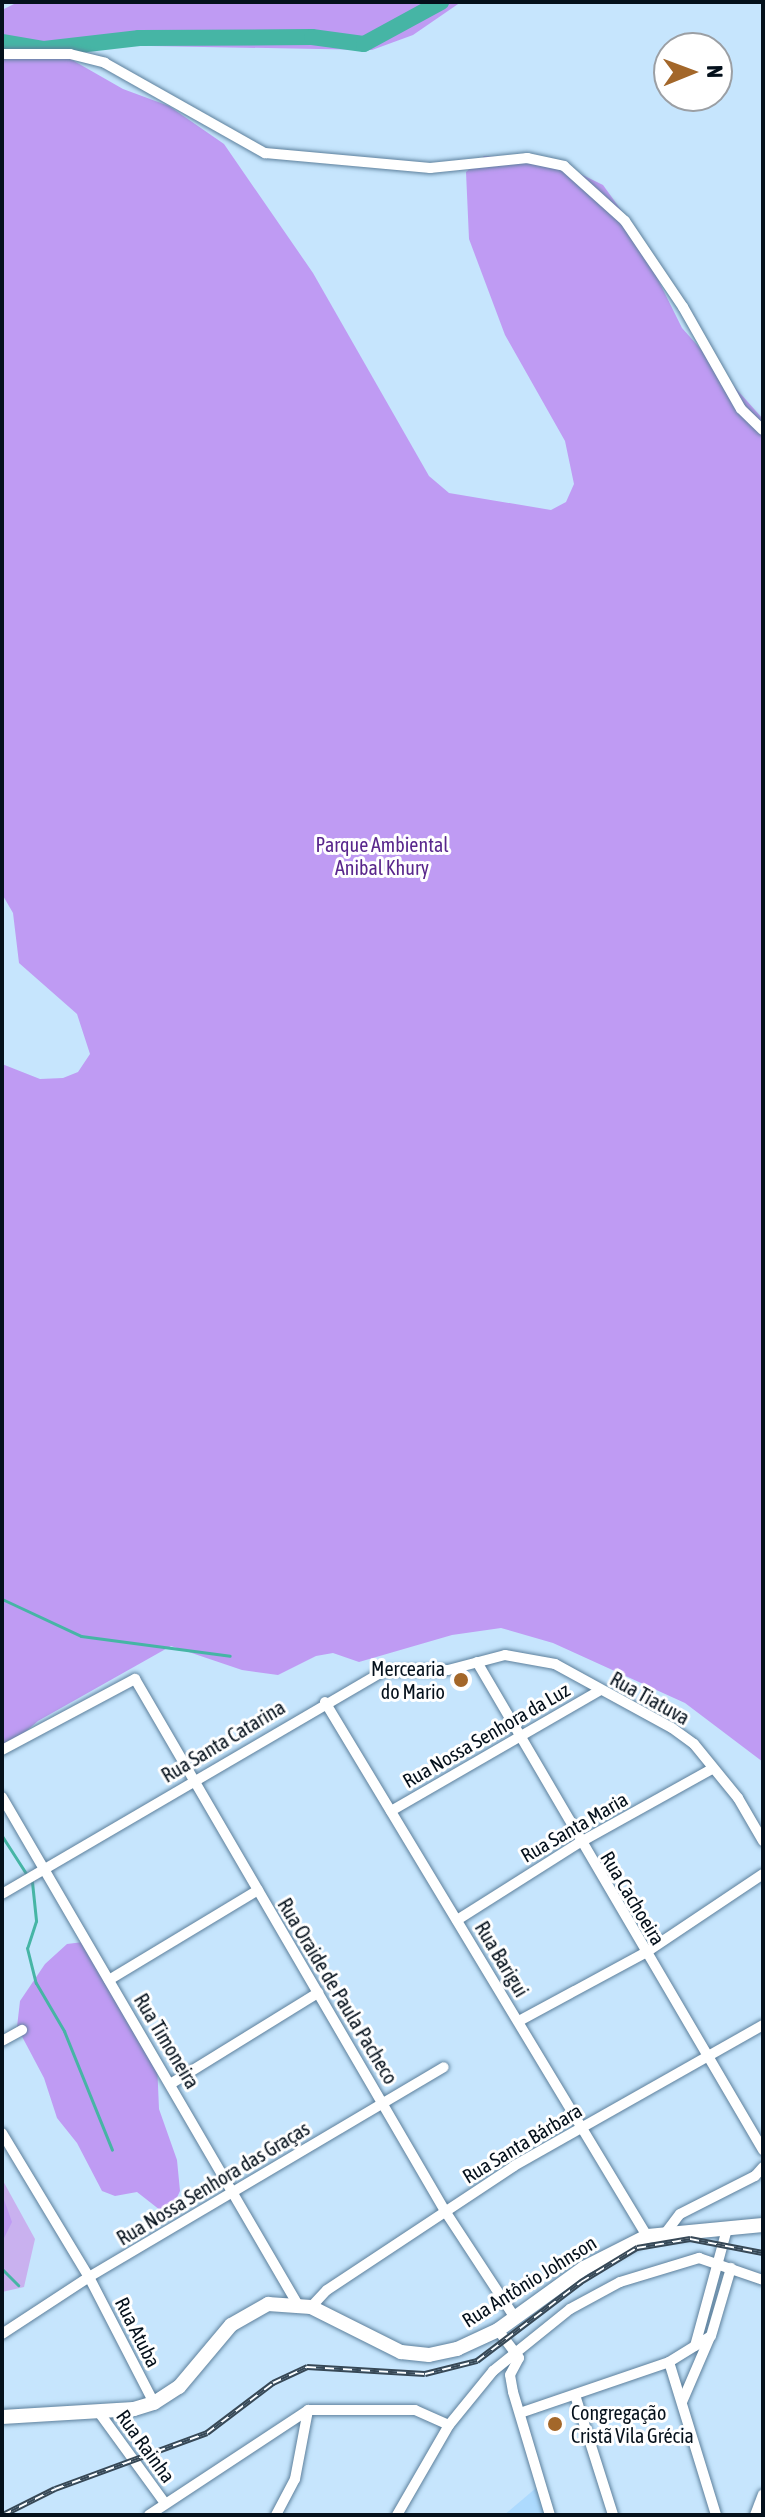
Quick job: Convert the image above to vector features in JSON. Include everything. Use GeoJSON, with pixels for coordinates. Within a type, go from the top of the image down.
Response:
{"type":"FeatureCollection","features":[{"type":"Feature","properties":{"kind":"main road","name":"Rua Antônio Johnson"},"geometry":{"type":"LineString","coordinates":[[304,2306],[401,2352],[429,2355],[457,2349],[498,2330],[584,2268],[647,2236],[667,2231],[763,2225]]}},
{"type":"Feature","properties":{"kind":"main road"},"geometry":{"type":"LineString","coordinates":[[2,2417],[98,2411],[154,2403],[179,2387],[248,2312],[268,2304],[304,2306]]}},
{"type":"Feature","properties":{"kind":"street"},"geometry":{"type":"LineString","coordinates":[[2,54],[70,54],[105,63],[265,153],[430,168],[527,158],[564,166],[625,221],[683,307],[736,402],[763,430]]}},
{"type":"Feature","properties":{"kind":"street","name":"Rua Tiatuva"},"geometry":{"type":"LineString","coordinates":[[477,1662],[505,1655],[532,1657],[672,1728],[694,1744],[738,1798],[763,1841]]}},
{"type":"Feature","properties":{"kind":"street","name":"Rua Santa Catarina"},"geometry":{"type":"LineString","coordinates":[[2,1894],[42,1867],[325,1702],[384,1671],[448,1670],[477,1662]]}},
{"type":"Feature","properties":{"kind":"street","name":"Rua Cachoeira"},"geometry":{"type":"LineString","coordinates":[[477,1662],[579,1843],[763,2150]]}},
{"type":"Feature","properties":{"kind":"street","name":"Rua Oraide de Paula Pacheco"},"geometry":{"type":"LineString","coordinates":[[2,1750],[135,1679],[445,2211],[515,2318]]}},
{"type":"Feature","properties":{"kind":"street","name":"Rua Nossa Senhora da Luz"},"geometry":{"type":"LineString","coordinates":[[391,1811],[519,1734],[599,1691]]}},
{"type":"Feature","properties":{"kind":"street","name":"Rua Barigui"},"geometry":{"type":"LineString","coordinates":[[325,1702],[647,2236]]}},
{"type":"Feature","properties":{"kind":"street","name":"Rua Santa Maria"},"geometry":{"type":"LineString","coordinates":[[457,1920],[579,1843],[712,1769]]}},
{"type":"Feature","properties":{"kind":"street","name":"Rua Timoneira"},"geometry":{"type":"LineString","coordinates":[[2,1797],[304,2306]]}},
{"type":"Feature","properties":{"kind":"street"},"geometry":{"type":"LineString","coordinates":[[519,2021],[645,1953],[763,1874]]}},
{"type":"Feature","properties":{"kind":"street"},"geometry":{"type":"LineString","coordinates":[[109,1980],[258,1890]]}},
{"type":"Feature","properties":{"kind":"street"},"geometry":{"type":"LineString","coordinates":[[172,2083],[318,1993]]}},
{"type":"Feature","properties":{"kind":"street","name":"Rua Santa Bárbara"},"geometry":{"type":"LineString","coordinates":[[304,2306],[445,2211],[763,2025]]}},
{"type":"Feature","properties":{"kind":"street"},"geometry":{"type":"LineString","coordinates":[[2,2041],[22,2030]]}},
{"type":"Feature","properties":{"kind":"street","name":"Rua Nossa Senhora das Graças"},"geometry":{"type":"LineString","coordinates":[[2,2334],[89,2277],[444,2067]]}},
{"type":"Feature","properties":{"kind":"street"},"geometry":{"type":"LineString","coordinates":[[2,2133],[89,2277]]}},
{"type":"Feature","properties":{"kind":"street"},"geometry":{"type":"LineString","coordinates":[[667,2231],[680,2214],[755,2176],[763,2167]]}},
{"type":"Feature","properties":{"kind":"street"},"geometry":{"type":"LineString","coordinates":[[695,2346],[727,2229]]}},
{"type":"Feature","properties":{"kind":"street"},"geometry":{"type":"LineString","coordinates":[[397,2515],[449,2425],[515,2352],[570,2309],[620,2282],[669,2263],[699,2258],[763,2280]]}},
{"type":"Feature","properties":{"kind":"street"},"geometry":{"type":"LineString","coordinates":[[682,2402],[711,2336],[731,2268]]}},
{"type":"Feature","properties":{"kind":"street","name":"Rua Atuba"},"geometry":{"type":"LineString","coordinates":[[89,2277],[154,2403]]}},
{"type":"Feature","properties":{"kind":"street"},"geometry":{"type":"LineString","coordinates":[[498,2330],[518,2361],[510,2379],[550,2515]]}},
{"type":"Feature","properties":{"kind":"street"},"geometry":{"type":"LineString","coordinates":[[520,2413],[669,2362],[711,2336]]}},
{"type":"Feature","properties":{"kind":"street"},"geometry":{"type":"LineString","coordinates":[[669,2362],[716,2515]]}},
{"type":"Feature","properties":{"kind":"street"},"geometry":{"type":"LineString","coordinates":[[575,2395],[613,2515]]}},
{"type":"Feature","properties":{"kind":"street"},"geometry":{"type":"LineString","coordinates":[[149,2515],[164,2502],[308,2410],[415,2410],[449,2425]]}},
{"type":"Feature","properties":{"kind":"street"},"geometry":{"type":"LineString","coordinates":[[276,2515],[295,2479],[308,2410]]}},
{"type":"Feature","properties":{"kind":"street","name":"Rua Rainha"},"geometry":{"type":"LineString","coordinates":[[98,2411],[164,2502]]}},
{"type":"Feature","properties":{"kind":"street"},"geometry":{"type":"LineString","coordinates":[[755,2515],[763,2494]]}},
{"type":"Feature","properties":{"kind":"shaded area"},"geometry":{"type":"Polygon","coordinates":[[[2,2179],[35,2239],[24,2287],[2,2292],[2,2179]]]}},
{"type":"Feature","properties":{"kind":"shaded area"},"geometry":{"type":"Polygon","coordinates":[[[536,2488],[545,2515],[504,2515],[536,2488]]]}},
{"type":"Feature","properties":{"kind":"green space","name":"Parque Ambiental Anibal Khury"},"geometry":{"type":"Polygon","coordinates":[[[18,2],[461,2],[413,35],[372,50],[98,45],[60,53],[123,89],[169,106],[224,144],[313,273],[429,476],[449,493],[551,510],[566,502],[574,484],[565,441],[505,335],[469,239],[466,172],[484,156],[548,158],[603,185],[629,221],[682,328],[763,419],[763,1762],[685,1703],[553,1643],[501,1628],[452,1635],[359,1662],[333,1653],[316,1656],[278,1675],[242,1670],[171,1646],[38,1721],[2,1752],[2,1064],[40,1079],[63,1078],[78,1072],[90,1054],[77,1014],[19,963],[13,913],[2,894],[2,10],[18,2]]]}},
{"type":"Feature","properties":{"kind":"green space"},"geometry":{"type":"Polygon","coordinates":[[[83,1942],[157,2062],[159,2109],[177,2160],[180,2191],[174,2204],[160,2210],[137,2192],[115,2196],[102,2191],[77,2143],[57,2118],[44,2078],[17,2027],[20,2001],[45,1964],[67,1944],[83,1942]]]}},
{"type":"Feature","properties":{"kind":"green space"},"geometry":{"type":"Polygon","coordinates":[[[2,2194],[12,2222],[2,2242],[2,2194]]]}},
{"type":"Feature","properties":{"kind":"waterway"},"geometry":{"type":"LineString","coordinates":[[2,42],[44,49],[139,38],[312,37],[364,44],[441,2]]}},
{"type":"Feature","properties":{"kind":"waterway"},"geometry":{"type":"LineString","coordinates":[[2,1599],[81,1636],[230,1656]]}},
{"type":"Feature","properties":{"kind":"waterway"},"geometry":{"type":"LineString","coordinates":[[2,1836],[27,1875]]}},
{"type":"Feature","properties":{"kind":"waterway"},"geometry":{"type":"LineString","coordinates":[[32,1882],[36,1921],[27,1948],[36,1983],[64,2031],[112,2150]]}},
{"type":"Feature","properties":{"kind":"waterway"},"geometry":{"type":"LineString","coordinates":[[2,2269],[18,2285]]}},
{"type":"Feature","properties":{"kind":"railway"},"geometry":{"type":"LineString","coordinates":[[3,2515],[55,2489],[207,2433],[273,2383],[307,2367],[425,2374],[477,2361],[581,2282],[637,2248],[690,2239],[763,2253]]}},
{"type":"Feature","properties":{"kind":"place","name":"Mercearia do Mario"},"geometry":{"type":"Point","coordinates":[461,1680]}},
{"type":"Feature","properties":{"kind":"place","name":"Congregação Cristã Vila Grécia"},"geometry":{"type":"Point","coordinates":[555,2424]}}]}
